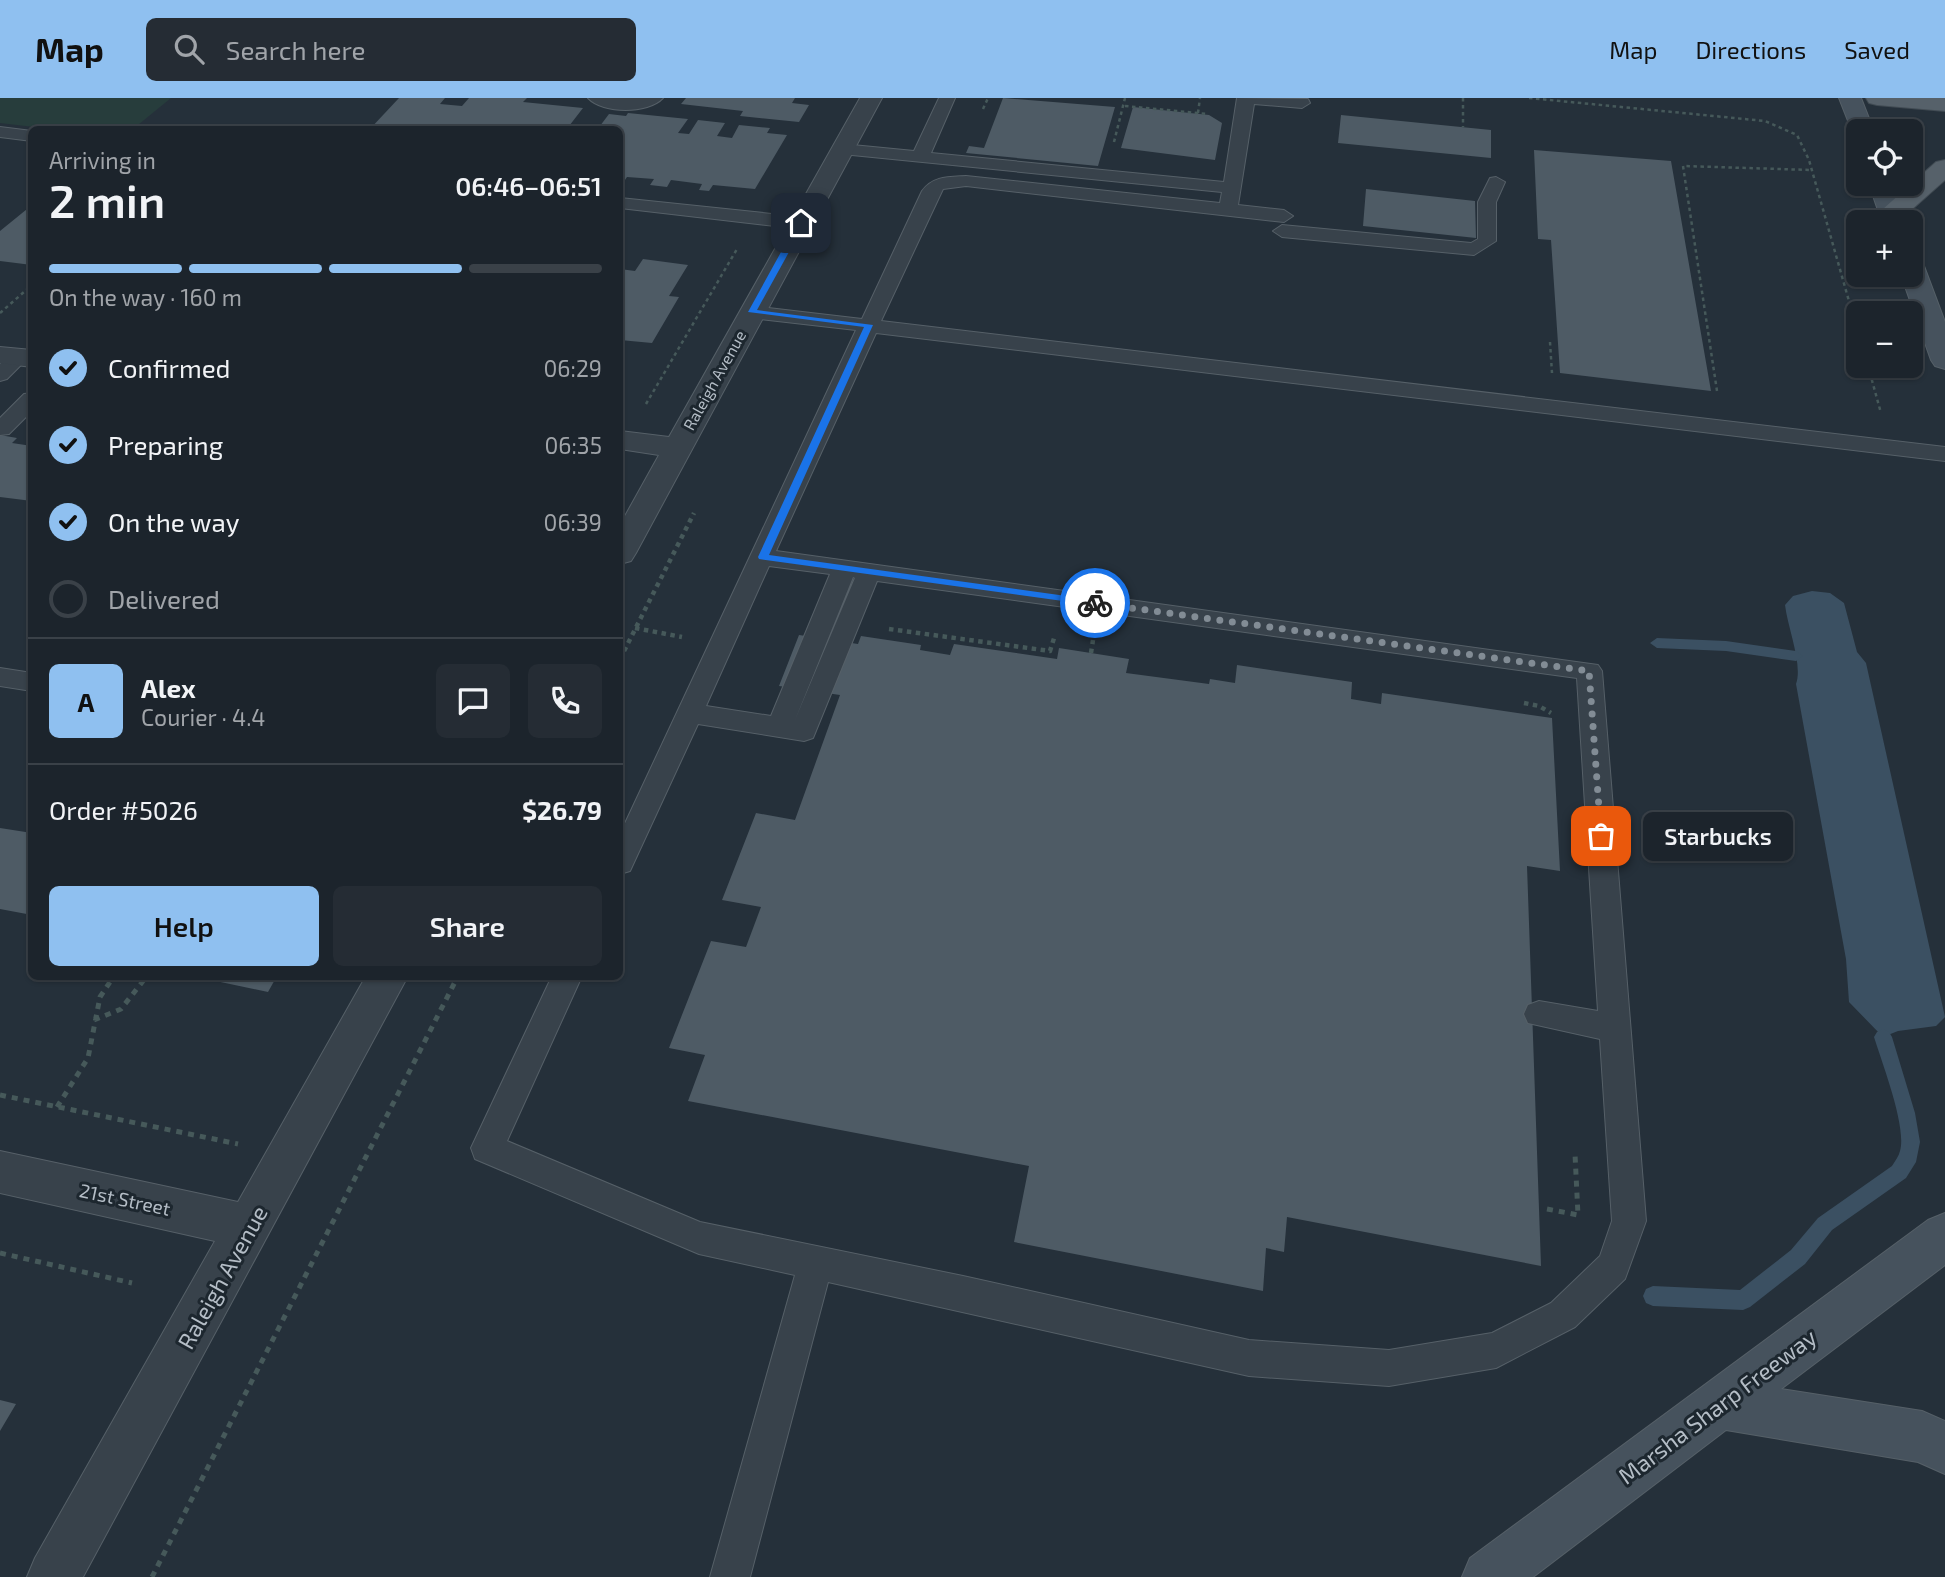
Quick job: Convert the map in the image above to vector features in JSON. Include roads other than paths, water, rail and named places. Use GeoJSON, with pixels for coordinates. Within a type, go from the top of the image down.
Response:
{"type":"FeatureCollection","features":[{"type":"Feature","properties":{"kind":"main road"},"geometry":{"type":"LineString","coordinates":[[1850,98],[1858,119]]}},
{"type":"Feature","properties":{"kind":"main road"},"geometry":{"type":"LineString","coordinates":[[1877,98],[1945,104]]}},
{"type":"Feature","properties":{"kind":"main road"},"geometry":{"type":"LineString","coordinates":[[1902,210],[1945,167]]}},
{"type":"Feature","properties":{"kind":"main road"},"geometry":{"type":"LineString","coordinates":[[1919,287],[1945,360]]}},
{"type":"Feature","properties":{"kind":"main road","name":"Marsha Sharp Freeway"},"geometry":{"type":"LineString","coordinates":[[1489,1577],[1945,1236]]}},
{"type":"Feature","properties":{"kind":"main road"},"geometry":{"type":"LineString","coordinates":[[1720,1404],[1922,1437],[1945,1448]]}},
{"type":"Feature","properties":{"kind":"street","name":"Raleigh Avenue"},"geometry":{"type":"LineString","coordinates":[[623,547],[871,98]]}},
{"type":"Feature","properties":{"kind":"street"},"geometry":{"type":"LineString","coordinates":[[623,440],[677,448]]}},
{"type":"Feature","properties":{"kind":"street","name":"Raleigh Avenue"},"geometry":{"type":"LineString","coordinates":[[54,1577],[385,980]]}},
{"type":"Feature","properties":{"kind":"street","name":"21st Street"},"geometry":{"type":"LineString","coordinates":[[0,1172],[250,1227]]}},
{"type":"Feature","properties":{"kind":"lane"},"geometry":{"type":"LineString","coordinates":[[596,98],[609,104],[624,105],[655,98]]}},
{"type":"Feature","properties":{"kind":"lane"},"geometry":{"type":"LineString","coordinates":[[920,157],[947,98]]}},
{"type":"Feature","properties":{"kind":"lane"},"geometry":{"type":"LineString","coordinates":[[1231,199],[1246,98],[1301,103]]}},
{"type":"Feature","properties":{"kind":"lane"},"geometry":{"type":"LineString","coordinates":[[0,132],[28,136]]}},
{"type":"Feature","properties":{"kind":"lane"},"geometry":{"type":"LineString","coordinates":[[842,149],[1104,176],[1231,199],[1283,223],[1474,249],[1488,240],[1487,202],[1496,182]]}},
{"type":"Feature","properties":{"kind":"lane"},"geometry":{"type":"LineString","coordinates":[[623,857],[931,191],[938,184],[966,181],[1231,199]]}},
{"type":"Feature","properties":{"kind":"lane"},"geometry":{"type":"LineString","coordinates":[[623,203],[801,223]]}},
{"type":"Feature","properties":{"kind":"lane"},"geometry":{"type":"LineString","coordinates":[[752,312],[1945,454]]}},
{"type":"Feature","properties":{"kind":"lane"},"geometry":{"type":"LineString","coordinates":[[1,429],[28,404]]}},
{"type":"Feature","properties":{"kind":"lane"},"geometry":{"type":"LineString","coordinates":[[565,980],[487,1148],[699,1238],[1249,1358],[1390,1368],[1496,1350],[1563,1315],[1613,1267],[1629,1221],[1589,671],[763,557]]}},
{"type":"Feature","properties":{"kind":"lane"},"geometry":{"type":"LineString","coordinates":[[690,713],[804,731],[857,570]]}},
{"type":"Feature","properties":{"kind":"lane"},"geometry":{"type":"LineString","coordinates":[[0,677],[28,681]]}},
{"type":"Feature","properties":{"kind":"lane"},"geometry":{"type":"LineString","coordinates":[[1539,1014],[1616,1028]]}},
{"type":"Feature","properties":{"kind":"lane"},"geometry":{"type":"LineString","coordinates":[[730,1577],[816,1263]]}},
{"type":"Feature","properties":{"kind":"water"},"geometry":{"type":"Polygon","coordinates":[[[1812,591],[1830,593],[1844,603],[1857,652],[1866,663],[1945,1017],[1936,1026],[1898,1031],[1883,1037],[1849,1002],[1846,959],[1796,684],[1798,667],[1785,605],[1793,596],[1812,591]]]}},
{"type":"Feature","properties":{"kind":"waterway"},"geometry":{"type":"LineString","coordinates":[[1657,643],[1726,646],[1796,656]]}},
{"type":"Feature","properties":{"kind":"waterway"},"geometry":{"type":"LineString","coordinates":[[1653,1296],[1743,1300],[1798,1257],[1825,1224],[1899,1172],[1909,1156],[1911,1142],[1906,1113],[1883,1037]]}},
{"type":"Feature","properties":{"kind":"place","name":"Starbucks"},"geometry":{"type":"Point","coordinates":[1601,836]}}]}
